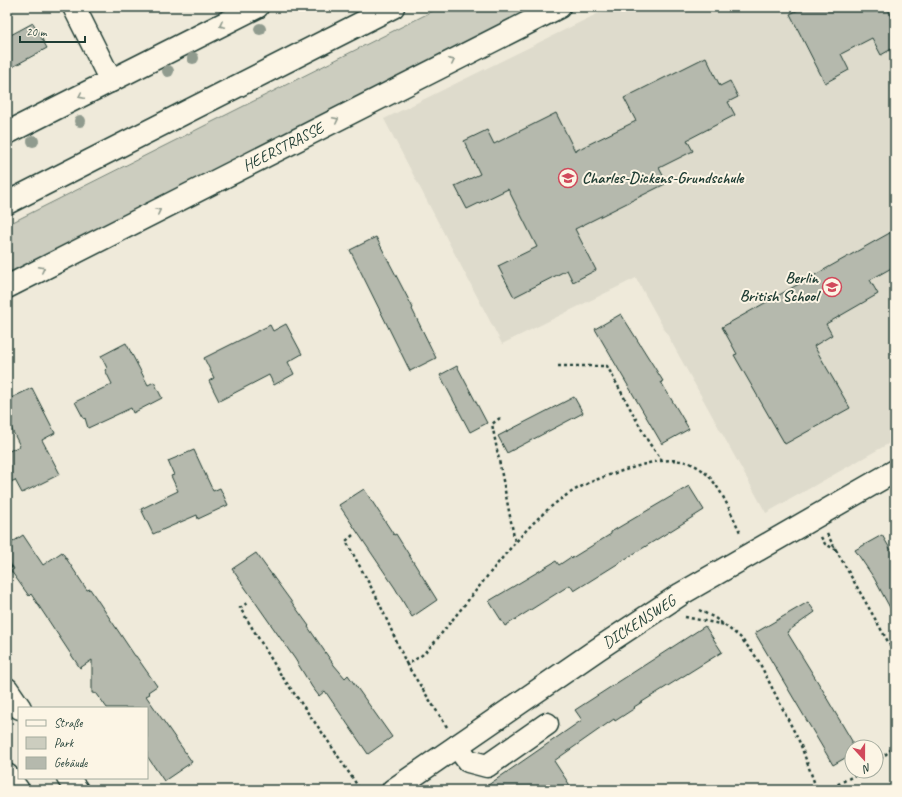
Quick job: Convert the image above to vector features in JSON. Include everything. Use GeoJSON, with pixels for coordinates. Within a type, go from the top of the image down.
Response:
{"type":"FeatureCollection","features":[{"type":"Feature","properties":{"kind":"street"},"geometry":{"type":"LineString","coordinates":[[74,7],[111,81]]}},
{"type":"Feature","properties":{"kind":"street"},"geometry":{"type":"LineString","coordinates":[[7,133],[256,7]]}},
{"type":"Feature","properties":{"kind":"street"},"geometry":{"type":"LineString","coordinates":[[7,203],[393,7]]}},
{"type":"Feature","properties":{"kind":"street","name":"HEERSTRASSE"},"geometry":{"type":"LineString","coordinates":[[7,287],[558,7]]}},
{"type":"Feature","properties":{"kind":"street","name":"DICKENSWEG"},"geometry":{"type":"LineString","coordinates":[[393,790],[681,594],[895,471]]}},
{"type":"Feature","properties":{"kind":"street"},"geometry":{"type":"LineString","coordinates":[[7,689],[19,707]]}},
{"type":"Feature","properties":{"kind":"street"},"geometry":{"type":"LineString","coordinates":[[457,746],[468,761],[487,766],[547,724]]}},
{"type":"Feature","properties":{"kind":"street"},"geometry":{"type":"LineString","coordinates":[[7,775],[18,790]]}},
{"type":"Feature","properties":{"kind":"street"},"geometry":{"type":"LineString","coordinates":[[69,779],[76,790]]}},
{"type":"Feature","properties":{"kind":"path"},"geometry":{"type":"LineString","coordinates":[[558,366],[607,366],[648,443],[662,460]]}},
{"type":"Feature","properties":{"kind":"path"},"geometry":{"type":"LineString","coordinates":[[500,418],[492,424],[516,542]]}},
{"type":"Feature","properties":{"kind":"path"},"geometry":{"type":"LineString","coordinates":[[407,665],[422,655],[434,643],[516,542],[541,516],[575,490],[601,478],[649,462],[668,459],[687,462],[701,470],[715,483],[742,534]]}},
{"type":"Feature","properties":{"kind":"path"},"geometry":{"type":"LineString","coordinates":[[353,535],[346,540],[377,598],[407,665],[447,727]]}},
{"type":"Feature","properties":{"kind":"path"},"geometry":{"type":"LineString","coordinates":[[819,535],[825,544],[837,550]]}},
{"type":"Feature","properties":{"kind":"path"},"geometry":{"type":"LineString","coordinates":[[828,535],[895,654]]}},
{"type":"Feature","properties":{"kind":"path"},"geometry":{"type":"LineString","coordinates":[[7,561],[13,570]]}},
{"type":"Feature","properties":{"kind":"path"},"geometry":{"type":"LineString","coordinates":[[7,583],[12,580]]}},
{"type":"Feature","properties":{"kind":"path"},"geometry":{"type":"LineString","coordinates":[[247,603],[240,608],[281,675],[326,738],[359,788]]}},
{"type":"Feature","properties":{"kind":"path"},"geometry":{"type":"LineString","coordinates":[[704,612],[725,625],[740,637],[765,671],[800,743],[817,790]]}},
{"type":"Feature","properties":{"kind":"path"},"geometry":{"type":"LineString","coordinates":[[683,615],[687,618],[725,625]]}},
{"type":"Feature","properties":{"kind":"path"},"geometry":{"type":"LineString","coordinates":[[884,756],[895,746]]}},
{"type":"Feature","properties":{"kind":"path"},"geometry":{"type":"LineString","coordinates":[[827,790],[848,779]]}},
{"type":"Feature","properties":{"kind":"shaded area"},"geometry":{"type":"Polygon","coordinates":[[[611,7],[895,7],[895,440],[766,513],[636,278],[502,344],[384,119],[611,7]]]}},
{"type":"Feature","properties":{"kind":"green space"},"geometry":{"type":"Polygon","coordinates":[[[441,7],[538,7],[7,274],[7,225],[441,7]]]}},
{"type":"Feature","properties":{"kind":"building"},"geometry":{"type":"Polygon","coordinates":[[[804,7],[887,7],[895,23],[895,47],[881,55],[872,38],[841,54],[849,70],[825,83],[790,14],[804,7]]]}},
{"type":"Feature","properties":{"kind":"building"},"geometry":{"type":"Polygon","coordinates":[[[33,23],[47,48],[7,70],[7,37],[33,23]]]}},
{"type":"Feature","properties":{"kind":"building","name":"Charles-Dickens-Grundschule"},"geometry":{"type":"Polygon","coordinates":[[[706,57],[720,86],[730,81],[738,97],[728,102],[735,115],[687,140],[693,151],[659,168],[667,183],[575,229],[596,270],[573,282],[567,270],[514,297],[498,266],[537,247],[508,189],[467,209],[455,186],[480,174],[464,141],[487,130],[494,144],[556,113],[575,151],[636,121],[624,98],[706,57]]]}},
{"type":"Feature","properties":{"kind":"building"},"geometry":{"type":"Polygon","coordinates":[[[895,230],[895,266],[870,280],[878,294],[826,324],[832,335],[814,346],[850,408],[785,444],[734,355],[737,354],[722,327],[895,230]]]}},
{"type":"Feature","properties":{"kind":"building"},"geometry":{"type":"Polygon","coordinates":[[[376,237],[413,308],[412,309],[436,358],[410,371],[350,250],[376,237]]]}},
{"type":"Feature","properties":{"kind":"building"},"geometry":{"type":"Polygon","coordinates":[[[621,314],[663,381],[661,382],[689,429],[662,444],[595,329],[621,314]]]}},
{"type":"Feature","properties":{"kind":"building"},"geometry":{"type":"Polygon","coordinates":[[[286,324],[302,354],[288,362],[294,374],[274,385],[269,375],[219,401],[209,381],[214,378],[204,358],[270,325],[273,331],[286,324]]]}},
{"type":"Feature","properties":{"kind":"building"},"geometry":{"type":"Polygon","coordinates":[[[126,343],[148,385],[154,382],[162,398],[133,413],[131,408],[88,428],[85,418],[84,419],[75,402],[112,384],[105,370],[107,368],[101,356],[126,343]]]}},
{"type":"Feature","properties":{"kind":"building"},"geometry":{"type":"Polygon","coordinates":[[[457,366],[487,423],[470,432],[440,375],[457,366]]]}},
{"type":"Feature","properties":{"kind":"building"},"geometry":{"type":"Polygon","coordinates":[[[32,388],[55,433],[42,440],[60,474],[22,493],[15,480],[7,484],[7,452],[20,446],[7,420],[7,400],[32,388]]]}},
{"type":"Feature","properties":{"kind":"building"},"geometry":{"type":"Polygon","coordinates":[[[574,397],[583,413],[507,453],[498,436],[574,397]]]}},
{"type":"Feature","properties":{"kind":"building"},"geometry":{"type":"Polygon","coordinates":[[[194,450],[213,491],[220,488],[228,505],[198,519],[197,515],[153,534],[141,509],[178,491],[171,476],[174,475],[168,461],[194,450]]]}},
{"type":"Feature","properties":{"kind":"building"},"geometry":{"type":"Polygon","coordinates":[[[689,486],[704,510],[574,591],[570,585],[505,626],[489,601],[556,561],[559,565],[571,557],[572,558],[611,534],[611,532],[689,486]]]}},
{"type":"Feature","properties":{"kind":"building"},"geometry":{"type":"Polygon","coordinates":[[[364,489],[394,535],[396,534],[437,600],[412,617],[395,588],[339,505],[364,489]]]}},
{"type":"Feature","properties":{"kind":"building"},"geometry":{"type":"Polygon","coordinates":[[[23,535],[43,565],[62,552],[87,590],[90,589],[157,686],[148,692],[150,694],[146,696],[192,762],[164,781],[148,757],[148,707],[106,707],[97,694],[92,693],[92,660],[80,668],[31,594],[29,596],[11,571],[14,569],[7,559],[7,546],[23,535]]]}},
{"type":"Feature","properties":{"kind":"building"},"geometry":{"type":"Polygon","coordinates":[[[882,535],[895,557],[895,617],[874,578],[855,550],[882,535]]]}},
{"type":"Feature","properties":{"kind":"building"},"geometry":{"type":"Polygon","coordinates":[[[256,553],[309,626],[308,627],[334,665],[345,678],[348,675],[392,737],[368,754],[325,691],[319,696],[312,687],[295,659],[232,569],[256,553]]]}},
{"type":"Feature","properties":{"kind":"building"},"geometry":{"type":"Polygon","coordinates":[[[808,602],[815,612],[787,632],[851,739],[844,739],[844,759],[833,765],[755,633],[808,602]]]}},
{"type":"Feature","properties":{"kind":"building"},"geometry":{"type":"Polygon","coordinates":[[[705,626],[722,652],[634,707],[635,708],[615,721],[614,719],[554,761],[573,790],[481,790],[582,720],[575,710],[705,626]]]}},
{"type":"Feature","properties":{"kind":"place","name":"Charles-Dickens-Grundschule"},"geometry":{"type":"Point","coordinates":[568,178]}},
{"type":"Feature","properties":{"kind":"place","name":"Berlin British School"},"geometry":{"type":"Point","coordinates":[832,287]}}]}
